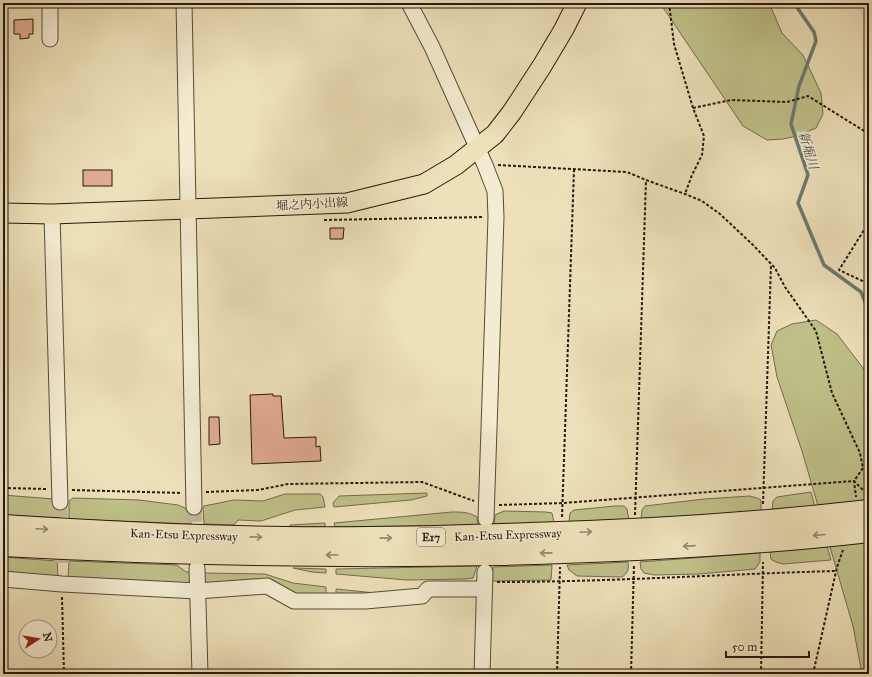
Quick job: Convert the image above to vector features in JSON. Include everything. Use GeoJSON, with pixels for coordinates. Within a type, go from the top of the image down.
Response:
{"type":"FeatureCollection","features":[{"type":"Feature","properties":{"kind":"highway","name":"Kan-Etsu Expressway"},"geometry":{"type":"LineString","coordinates":[[3,526],[184,536],[288,538],[402,537],[664,529],[861,518]]}},
{"type":"Feature","properties":{"kind":"highway","name":"Kan-Etsu Expressway"},"geometry":{"type":"LineString","coordinates":[[3,545],[287,555],[395,556],[568,552],[666,548],[756,541],[861,518]]}},
{"type":"Feature","properties":{"kind":"main road","name":"堀之内小出線"},"geometry":{"type":"LineString","coordinates":[[3,213],[52,214],[347,203],[424,184],[447,171],[481,157],[495,134],[512,112],[564,29],[577,3]]}},
{"type":"Feature","properties":{"kind":"street"},"geometry":{"type":"LineString","coordinates":[[50,3],[50,39]]}},
{"type":"Feature","properties":{"kind":"street"},"geometry":{"type":"LineString","coordinates":[[184,3],[194,500]]}},
{"type":"Feature","properties":{"kind":"street"},"geometry":{"type":"LineString","coordinates":[[409,3],[432,47],[495,191],[496,217],[486,512]]}},
{"type":"Feature","properties":{"kind":"street"},"geometry":{"type":"LineString","coordinates":[[52,214],[60,496]]}},
{"type":"Feature","properties":{"kind":"street"},"geometry":{"type":"LineString","coordinates":[[196,568],[200,674]]}},
{"type":"Feature","properties":{"kind":"street"},"geometry":{"type":"LineString","coordinates":[[3,579],[62,578],[197,591],[267,586],[294,601],[365,601],[422,596],[428,589],[484,581],[482,674]]}},
{"type":"Feature","properties":{"kind":"path"},"geometry":{"type":"LineString","coordinates":[[669,3],[674,44],[693,108],[704,136],[702,155],[685,194]]}},
{"type":"Feature","properties":{"kind":"path"},"geometry":{"type":"LineString","coordinates":[[693,108],[731,100],[788,102],[808,96],[869,134]]}},
{"type":"Feature","properties":{"kind":"path"},"geometry":{"type":"LineString","coordinates":[[481,157],[574,169],[627,172],[702,201],[720,214],[752,244],[774,268],[784,287],[816,331],[832,393],[860,453],[863,468],[854,481],[861,518]]}},
{"type":"Feature","properties":{"kind":"path"},"geometry":{"type":"LineString","coordinates":[[562,517],[574,169]]}},
{"type":"Feature","properties":{"kind":"path"},"geometry":{"type":"LineString","coordinates":[[635,516],[646,180]]}},
{"type":"Feature","properties":{"kind":"path"},"geometry":{"type":"LineString","coordinates":[[324,220],[496,217]]}},
{"type":"Feature","properties":{"kind":"path"},"geometry":{"type":"LineString","coordinates":[[869,222],[839,270],[869,284]]}},
{"type":"Feature","properties":{"kind":"path"},"geometry":{"type":"LineString","coordinates":[[763,504],[771,264]]}},
{"type":"Feature","properties":{"kind":"path"},"geometry":{"type":"LineString","coordinates":[[3,488],[60,496],[194,500],[288,484],[422,482],[486,512],[563,503],[854,481],[868,495],[861,518],[836,571],[814,674]]}},
{"type":"Feature","properties":{"kind":"path"},"geometry":{"type":"LineString","coordinates":[[761,674],[763,562]]}},
{"type":"Feature","properties":{"kind":"path"},"geometry":{"type":"LineString","coordinates":[[631,674],[634,563]]}},
{"type":"Feature","properties":{"kind":"path"},"geometry":{"type":"LineString","coordinates":[[557,674],[561,564]]}},
{"type":"Feature","properties":{"kind":"path"},"geometry":{"type":"LineString","coordinates":[[484,581],[560,582],[836,571]]}},
{"type":"Feature","properties":{"kind":"path"},"geometry":{"type":"LineString","coordinates":[[62,578],[64,674]]}},
{"type":"Feature","properties":{"kind":"green space"},"geometry":{"type":"Polygon","coordinates":[[[660,3],[769,3],[782,33],[803,55],[821,93],[823,114],[816,128],[797,136],[767,140],[743,126],[660,3]]]}},
{"type":"Feature","properties":{"kind":"green space"},"geometry":{"type":"Polygon","coordinates":[[[816,320],[837,334],[866,372],[869,379],[869,674],[862,674],[853,626],[802,451],[777,377],[771,345],[777,331],[792,324],[816,320]]]}},
{"type":"Feature","properties":{"kind":"green space"},"geometry":{"type":"Polygon","coordinates":[[[811,492],[815,507],[772,511],[773,501],[777,497],[811,492]]]}},
{"type":"Feature","properties":{"kind":"green space"},"geometry":{"type":"Polygon","coordinates":[[[427,493],[427,496],[411,500],[334,507],[333,503],[339,496],[427,493]]]}},
{"type":"Feature","properties":{"kind":"green space"},"geometry":{"type":"Polygon","coordinates":[[[285,494],[320,494],[323,497],[325,507],[295,510],[261,521],[238,520],[234,525],[204,524],[204,506],[234,500],[263,501],[285,494]]]}},
{"type":"Feature","properties":{"kind":"green space"},"geometry":{"type":"Polygon","coordinates":[[[3,495],[53,499],[57,503],[58,518],[3,515],[3,495]]]}},
{"type":"Feature","properties":{"kind":"green space"},"geometry":{"type":"Polygon","coordinates":[[[750,496],[761,500],[761,511],[641,520],[642,510],[645,506],[704,499],[750,496]]]}},
{"type":"Feature","properties":{"kind":"green space"},"geometry":{"type":"Polygon","coordinates":[[[73,498],[139,500],[178,505],[185,508],[190,514],[191,524],[69,519],[69,501],[73,498]]]}},
{"type":"Feature","properties":{"kind":"green space"},"geometry":{"type":"Polygon","coordinates":[[[624,506],[627,509],[629,520],[569,522],[570,513],[574,510],[624,506]]]}},
{"type":"Feature","properties":{"kind":"green space"},"geometry":{"type":"Polygon","coordinates":[[[504,511],[552,513],[554,523],[494,526],[495,515],[504,511]]]}},
{"type":"Feature","properties":{"kind":"green space"},"geometry":{"type":"Polygon","coordinates":[[[452,512],[474,515],[477,517],[478,525],[335,527],[334,523],[452,512]]]}},
{"type":"Feature","properties":{"kind":"green space"},"geometry":{"type":"Polygon","coordinates":[[[325,523],[325,527],[290,527],[290,525],[325,523]]]}},
{"type":"Feature","properties":{"kind":"green space"},"geometry":{"type":"Polygon","coordinates":[[[827,546],[831,560],[783,564],[771,559],[770,552],[827,546]]]}},
{"type":"Feature","properties":{"kind":"green space"},"geometry":{"type":"Polygon","coordinates":[[[760,553],[760,562],[755,569],[700,574],[654,575],[644,573],[641,569],[640,562],[760,553]]]}},
{"type":"Feature","properties":{"kind":"green space"},"geometry":{"type":"Polygon","coordinates":[[[3,557],[57,561],[58,576],[56,580],[3,576],[3,557]]]}},
{"type":"Feature","properties":{"kind":"green space"},"geometry":{"type":"Polygon","coordinates":[[[69,561],[177,565],[186,572],[191,572],[190,581],[188,584],[68,580],[69,561]]]}},
{"type":"Feature","properties":{"kind":"green space"},"geometry":{"type":"Polygon","coordinates":[[[628,562],[628,571],[622,577],[577,576],[569,570],[567,565],[628,562]]]}},
{"type":"Feature","properties":{"kind":"green space"},"geometry":{"type":"Polygon","coordinates":[[[552,565],[551,580],[492,581],[493,567],[552,565]]]}},
{"type":"Feature","properties":{"kind":"green space"},"geometry":{"type":"Polygon","coordinates":[[[477,566],[473,578],[465,579],[407,580],[336,574],[336,569],[477,566]]]}},
{"type":"Feature","properties":{"kind":"green space"},"geometry":{"type":"Polygon","coordinates":[[[293,568],[326,569],[326,573],[312,572],[293,568]]]}},
{"type":"Feature","properties":{"kind":"green space"},"geometry":{"type":"Polygon","coordinates":[[[204,573],[265,574],[293,583],[326,587],[326,596],[323,599],[205,584],[204,573]]]}},
{"type":"Feature","properties":{"kind":"green space"},"geometry":{"type":"Polygon","coordinates":[[[336,589],[405,596],[336,595],[336,589]]]}},
{"type":"Feature","properties":{"kind":"building"},"geometry":{"type":"Polygon","coordinates":[[[33,19],[33,34],[29,34],[29,38],[20,39],[20,34],[14,34],[14,20],[33,19]]]}},
{"type":"Feature","properties":{"kind":"building"},"geometry":{"type":"Polygon","coordinates":[[[83,170],[112,170],[112,186],[83,186],[83,170]]]}},
{"type":"Feature","properties":{"kind":"building"},"geometry":{"type":"Polygon","coordinates":[[[330,228],[344,228],[343,239],[330,239],[330,228]]]}},
{"type":"Feature","properties":{"kind":"building"},"geometry":{"type":"Polygon","coordinates":[[[273,394],[273,396],[281,396],[284,438],[316,437],[316,447],[320,446],[321,461],[252,464],[250,395],[273,394]]]}},
{"type":"Feature","properties":{"kind":"building"},"geometry":{"type":"Polygon","coordinates":[[[209,417],[219,417],[220,444],[209,445],[209,417]]]}},
{"type":"Feature","properties":{"kind":"waterway","name":"新堀川"},"geometry":{"type":"LineString","coordinates":[[794,3],[814,32],[816,41],[799,86],[791,124],[808,175],[798,203],[824,265],[861,292],[869,311]]}},
{"type":"Feature","properties":{"kind":"waterway","name":"新堀川"},"geometry":{"type":"LineString","coordinates":[[869,538],[866,556],[869,562]]}},
{"type":"Feature","properties":{"kind":"tunnel"},"geometry":{"type":"LineString","coordinates":[[60,502],[62,571]]}},
{"type":"Feature","properties":{"kind":"tunnel"},"geometry":{"type":"LineString","coordinates":[[194,507],[196,546]]}}]}
